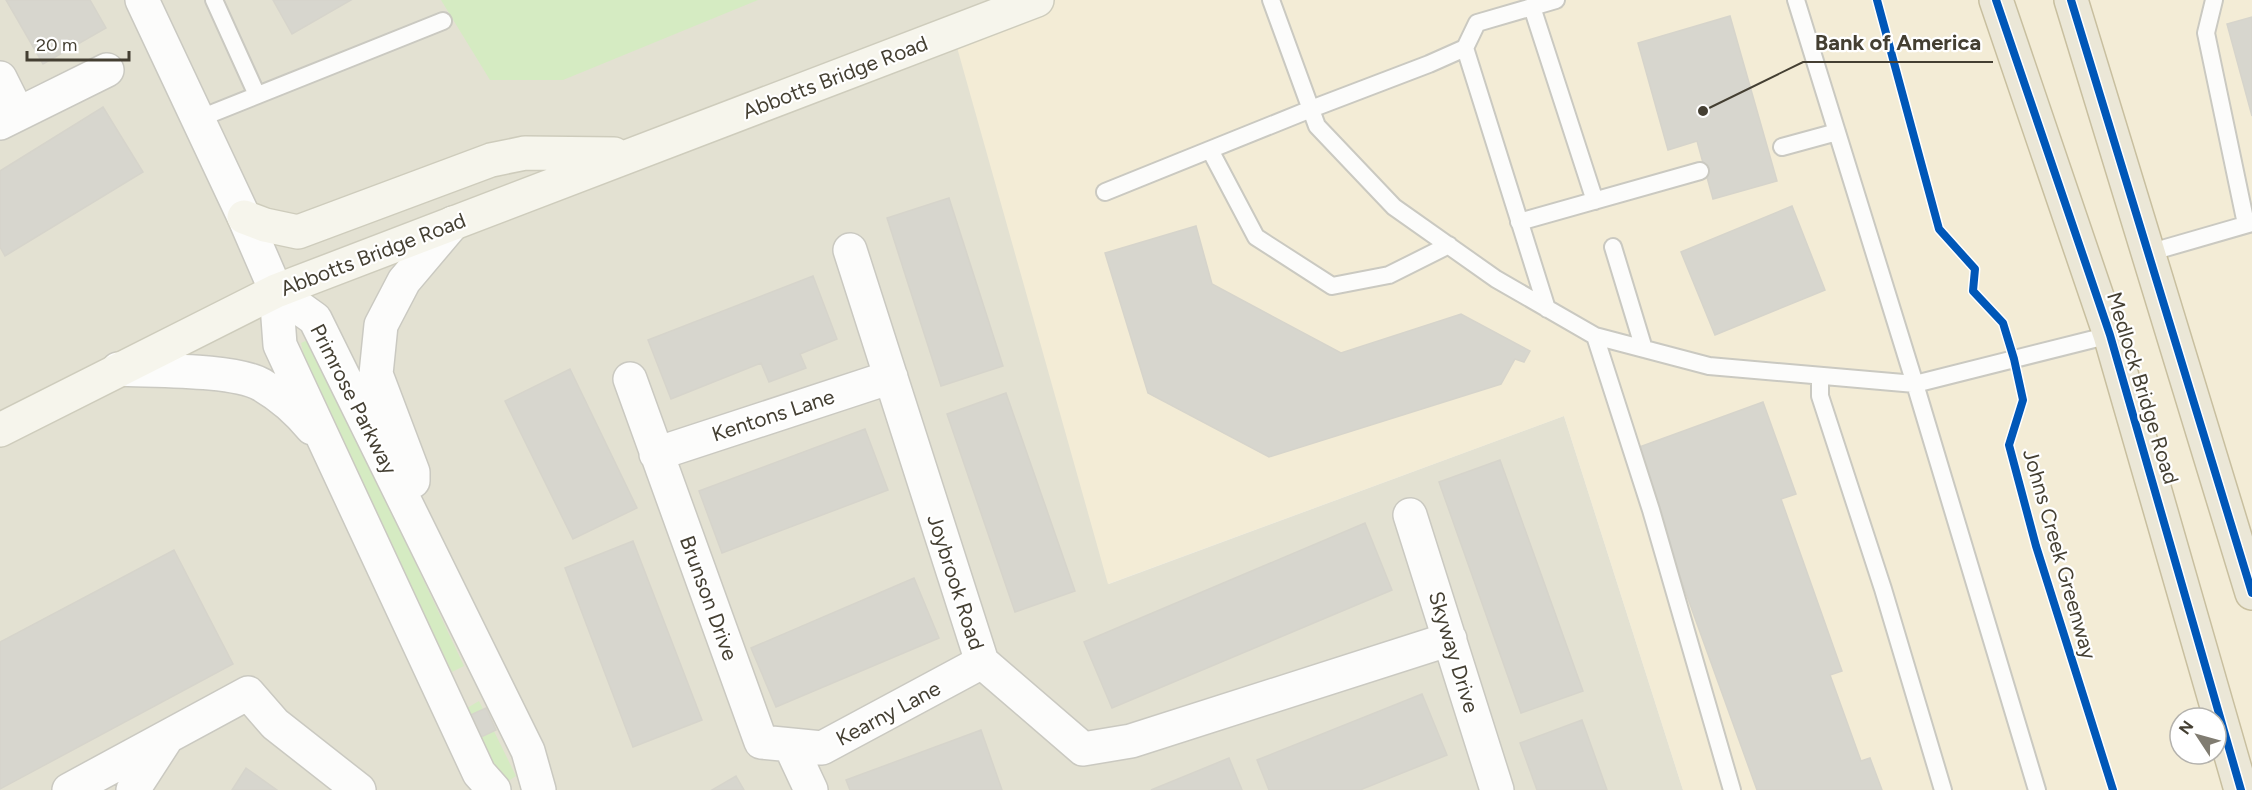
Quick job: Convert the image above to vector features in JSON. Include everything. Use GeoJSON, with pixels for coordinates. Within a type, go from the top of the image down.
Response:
{"type":"FeatureCollection","features":[{"type":"Feature","properties":{"kind":"highway","name":"Medlock Bridge Road"},"geometry":{"type":"LineString","coordinates":[[1996,0],[2110,334],[2241,790]]}},
{"type":"Feature","properties":{"kind":"highway"},"geometry":{"type":"LineString","coordinates":[[2070,0],[2250,584]]}},
{"type":"Feature","properties":{"kind":"main road","name":"Abbotts Bridge Road"},"geometry":{"type":"LineString","coordinates":[[0,430],[276,291],[1037,0]]}},
{"type":"Feature","properties":{"kind":"main road","name":"Abbotts Bridge Road"},"geometry":{"type":"LineString","coordinates":[[244,217],[265,225],[298,232],[491,160],[525,153],[633,154]]}},
{"type":"Feature","properties":{"kind":"street"},"geometry":{"type":"LineString","coordinates":[[142,0],[244,217],[276,291]]}},
{"type":"Feature","properties":{"kind":"street"},"geometry":{"type":"LineString","coordinates":[[0,78],[9,119],[107,69]]}},
{"type":"Feature","properties":{"kind":"street"},"geometry":{"type":"LineString","coordinates":[[417,524],[413,472],[376,374],[381,326],[404,281],[453,223]]}},
{"type":"Feature","properties":{"kind":"street","name":"Joybrook Road"},"geometry":{"type":"LineString","coordinates":[[850,250],[982,662],[1083,749],[1131,741],[1450,639]]}},
{"type":"Feature","properties":{"kind":"street","name":"Primrose Parkway"},"geometry":{"type":"LineString","coordinates":[[276,291],[280,345],[479,773],[494,790]]}},
{"type":"Feature","properties":{"kind":"street","name":"Primrose Parkway"},"geometry":{"type":"LineString","coordinates":[[276,291],[315,319],[528,751],[539,790]]}},
{"type":"Feature","properties":{"kind":"street"},"geometry":{"type":"LineString","coordinates":[[118,369],[224,375],[260,384],[297,410],[326,443]]}},
{"type":"Feature","properties":{"kind":"street","name":"Kentons Lane"},"geometry":{"type":"LineString","coordinates":[[656,454],[891,377]]}},
{"type":"Feature","properties":{"kind":"street","name":"Brunson Drive"},"geometry":{"type":"LineString","coordinates":[[630,379],[761,742],[790,744]]}},
{"type":"Feature","properties":{"kind":"street","name":"Skyway Drive"},"geometry":{"type":"LineString","coordinates":[[1410,515],[1497,790]]}},
{"type":"Feature","properties":{"kind":"street","name":"Kearny Lane"},"geometry":{"type":"LineString","coordinates":[[790,744],[822,748],[982,662]]}},
{"type":"Feature","properties":{"kind":"street"},"geometry":{"type":"LineString","coordinates":[[444,700],[491,676]]}},
{"type":"Feature","properties":{"kind":"street"},"geometry":{"type":"LineString","coordinates":[[69,790],[248,693],[275,724],[359,790]]}},
{"type":"Feature","properties":{"kind":"street"},"geometry":{"type":"LineString","coordinates":[[133,790],[168,737]]}},
{"type":"Feature","properties":{"kind":"street"},"geometry":{"type":"LineString","coordinates":[[790,744],[812,790]]}},
{"type":"Feature","properties":{"kind":"lane"},"geometry":{"type":"LineString","coordinates":[[214,0],[257,95]]}},
{"type":"Feature","properties":{"kind":"lane"},"geometry":{"type":"LineString","coordinates":[[1271,0],[1317,126],[1395,207],[1496,279],[1595,336],[1709,366],[1915,384],[2110,334]]}},
{"type":"Feature","properties":{"kind":"lane"},"geometry":{"type":"LineString","coordinates":[[1105,192],[1311,108],[1429,64],[1464,48],[1477,23],[1556,0]]}},
{"type":"Feature","properties":{"kind":"lane"},"geometry":{"type":"LineString","coordinates":[[1796,0],[2037,790]]}},
{"type":"Feature","properties":{"kind":"lane"},"geometry":{"type":"LineString","coordinates":[[2148,253],[2249,224],[2206,33],[2214,0]]}},
{"type":"Feature","properties":{"kind":"lane"},"geometry":{"type":"LineString","coordinates":[[1532,7],[1595,201]]}},
{"type":"Feature","properties":{"kind":"lane"},"geometry":{"type":"LineString","coordinates":[[198,118],[443,21]]}},
{"type":"Feature","properties":{"kind":"lane"},"geometry":{"type":"LineString","coordinates":[[1464,48],[1547,309]]}},
{"type":"Feature","properties":{"kind":"lane"},"geometry":{"type":"LineString","coordinates":[[1782,147],[1837,132]]}},
{"type":"Feature","properties":{"kind":"lane"},"geometry":{"type":"LineString","coordinates":[[1210,150],[1256,237],[1332,286],[1389,275],[1449,245]]}},
{"type":"Feature","properties":{"kind":"lane"},"geometry":{"type":"LineString","coordinates":[[1520,222],[1700,171]]}},
{"type":"Feature","properties":{"kind":"lane"},"geometry":{"type":"LineString","coordinates":[[1613,247],[1644,349]]}},
{"type":"Feature","properties":{"kind":"lane"},"geometry":{"type":"LineString","coordinates":[[1595,336],[1654,521],[1732,790]]}},
{"type":"Feature","properties":{"kind":"lane"},"geometry":{"type":"LineString","coordinates":[[1820,376],[1820,396],[1883,589],[1943,790]]}},
{"type":"Feature","properties":{"kind":"shaded area"},"geometry":{"type":"Polygon","coordinates":[[[0,0],[1011,0],[1109,584],[1564,416],[1683,790],[0,790],[0,0]]]}},
{"type":"Feature","properties":{"kind":"shaded area"},"geometry":{"type":"Polygon","coordinates":[[[1011,0],[2252,0],[2252,790],[1683,790],[1564,416],[1108,584],[951,26],[1011,0]]]}},
{"type":"Feature","properties":{"kind":"green space"},"geometry":{"type":"Polygon","coordinates":[[[441,0],[758,0],[563,80],[490,80],[441,0]]]}},
{"type":"Feature","properties":{"kind":"green space"},"geometry":{"type":"Polygon","coordinates":[[[310,339],[464,666],[452,672],[309,376],[301,343],[310,339]]]}},
{"type":"Feature","properties":{"kind":"green space"},"geometry":{"type":"Polygon","coordinates":[[[479,701],[516,776],[502,785],[467,708],[479,701]]]}},
{"type":"Feature","properties":{"kind":"building"},"geometry":{"type":"Polygon","coordinates":[[[6,0],[90,0],[106,28],[43,64],[6,0]]]}},
{"type":"Feature","properties":{"kind":"building"},"geometry":{"type":"Polygon","coordinates":[[[273,0],[351,0],[292,34],[273,0]]]}},
{"type":"Feature","properties":{"kind":"building"},"geometry":{"type":"Polygon","coordinates":[[[1730,16],[1777,181],[1713,199],[1697,141],[1668,150],[1638,43],[1730,16]]]}},
{"type":"Feature","properties":{"kind":"building"},"geometry":{"type":"Polygon","coordinates":[[[2252,17],[2252,116],[2227,24],[2252,17]]]}},
{"type":"Feature","properties":{"kind":"building"},"geometry":{"type":"Polygon","coordinates":[[[103,107],[143,172],[5,256],[0,247],[0,171],[103,107]]]}},
{"type":"Feature","properties":{"kind":"building"},"geometry":{"type":"Polygon","coordinates":[[[949,198],[1003,366],[941,386],[887,218],[949,198]]]}},
{"type":"Feature","properties":{"kind":"building"},"geometry":{"type":"Polygon","coordinates":[[[1792,206],[1825,290],[1715,335],[1681,252],[1792,206]]]}},
{"type":"Feature","properties":{"kind":"building"},"geometry":{"type":"Polygon","coordinates":[[[1196,226],[1212,284],[1341,353],[1461,314],[1530,351],[1524,362],[1515,359],[1501,384],[1269,457],[1148,393],[1105,253],[1196,226]]]}},
{"type":"Feature","properties":{"kind":"building"},"geometry":{"type":"Polygon","coordinates":[[[813,276],[837,339],[800,354],[806,368],[769,382],[761,363],[671,399],[648,340],[813,276]]]}},
{"type":"Feature","properties":{"kind":"building"},"geometry":{"type":"Polygon","coordinates":[[[570,369],[637,508],[573,539],[505,401],[570,369]]]}},
{"type":"Feature","properties":{"kind":"building"},"geometry":{"type":"Polygon","coordinates":[[[1006,393],[1075,591],[1015,612],[947,414],[1006,393]]]}},
{"type":"Feature","properties":{"kind":"building"},"geometry":{"type":"Polygon","coordinates":[[[1763,402],[1796,494],[1781,499],[1842,671],[1830,675],[1861,761],[1870,758],[1882,790],[1757,790],[1634,449],[1763,402]]]}},
{"type":"Feature","properties":{"kind":"building"},"geometry":{"type":"Polygon","coordinates":[[[865,429],[888,490],[722,553],[699,491],[865,429]]]}},
{"type":"Feature","properties":{"kind":"building"},"geometry":{"type":"Polygon","coordinates":[[[1500,460],[1583,691],[1521,713],[1439,482],[1500,460]]]}},
{"type":"Feature","properties":{"kind":"building"},"geometry":{"type":"Polygon","coordinates":[[[1365,523],[1392,590],[1112,708],[1084,642],[1365,523]]]}},
{"type":"Feature","properties":{"kind":"building"},"geometry":{"type":"Polygon","coordinates":[[[633,541],[702,720],[633,747],[565,568],[633,541]]]}},
{"type":"Feature","properties":{"kind":"building"},"geometry":{"type":"Polygon","coordinates":[[[174,550],[233,664],[0,789],[0,642],[174,550]]]}},
{"type":"Feature","properties":{"kind":"building"},"geometry":{"type":"Polygon","coordinates":[[[914,578],[939,638],[776,707],[751,648],[914,578]]]}},
{"type":"Feature","properties":{"kind":"building"},"geometry":{"type":"Polygon","coordinates":[[[1422,694],[1447,755],[1360,790],[1269,790],[1257,760],[1422,694]]]}},
{"type":"Feature","properties":{"kind":"building"},"geometry":{"type":"Polygon","coordinates":[[[486,708],[496,730],[479,738],[468,716],[486,708]]]}},
{"type":"Feature","properties":{"kind":"building"},"geometry":{"type":"Polygon","coordinates":[[[1582,720],[1607,790],[1537,790],[1520,743],[1582,720]]]}},
{"type":"Feature","properties":{"kind":"building"},"geometry":{"type":"Polygon","coordinates":[[[981,730],[1002,790],[850,790],[846,780],[981,730]]]}},
{"type":"Feature","properties":{"kind":"building"},"geometry":{"type":"Polygon","coordinates":[[[1229,758],[1242,790],[1151,790],[1229,758]]]}},
{"type":"Feature","properties":{"kind":"building"},"geometry":{"type":"Polygon","coordinates":[[[246,768],[277,790],[232,790],[246,768]]]}},
{"type":"Feature","properties":{"kind":"building"},"geometry":{"type":"Polygon","coordinates":[[[736,776],[744,790],[712,790],[736,776]]]}},
{"type":"Feature","properties":{"kind":"cycle path","name":"Johns Creek Greenway"},"geometry":{"type":"LineString","coordinates":[[1877,0],[1939,229],[1975,269],[1973,291],[2003,323],[2014,359],[2023,400],[2009,445],[2036,546],[2113,790]]}},
{"type":"Feature","properties":{"kind":"cycle path"},"geometry":{"type":"LineString","coordinates":[[1996,0],[2110,335],[2241,790]]}},
{"type":"Feature","properties":{"kind":"cycle path"},"geometry":{"type":"LineString","coordinates":[[2071,0],[2252,593]]}},
{"type":"Feature","properties":{"kind":"place","name":"Bank of America"},"geometry":{"type":"Point","coordinates":[1703,111]}}]}
